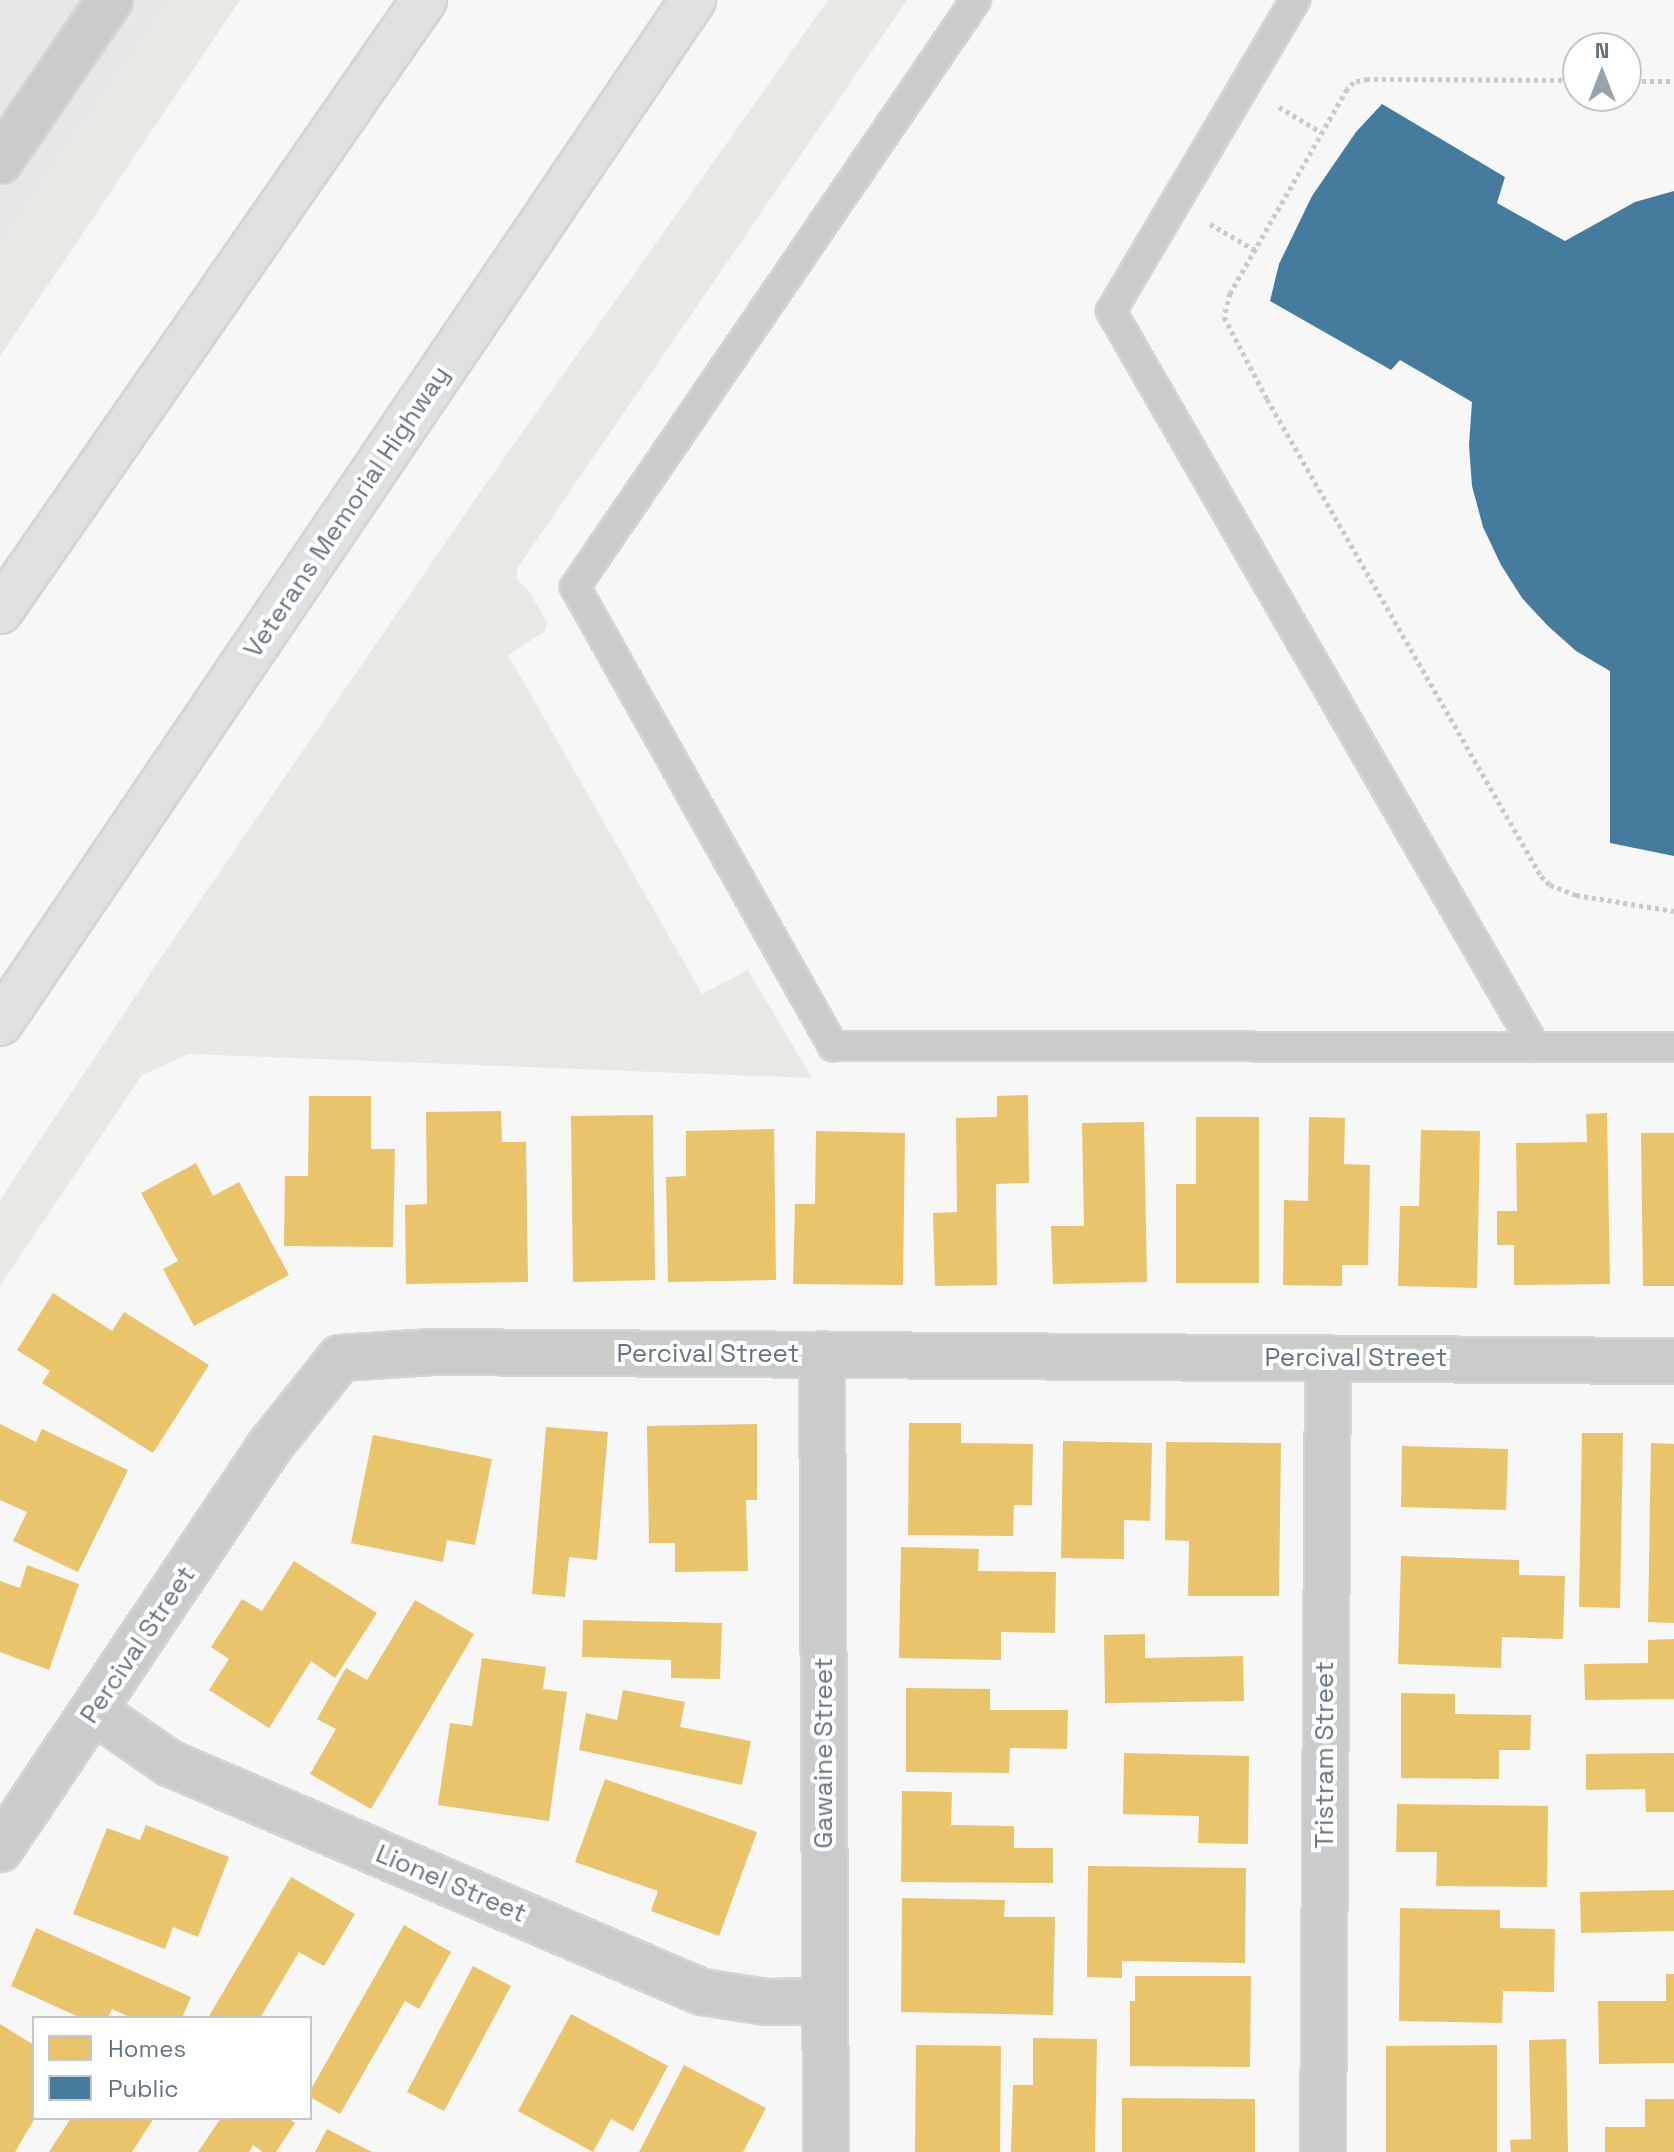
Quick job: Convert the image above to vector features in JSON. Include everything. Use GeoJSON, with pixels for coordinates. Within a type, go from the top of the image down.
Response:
{"type":"FeatureCollection","features":[{"type":"Feature","properties":{"kind":"highway"},"geometry":{"type":"LineString","coordinates":[[0,611],[424,0]]}},
{"type":"Feature","properties":{"kind":"highway","name":"Veterans Memorial Highway"},"geometry":{"type":"LineString","coordinates":[[0,1023],[693,0]]}},
{"type":"Feature","properties":{"kind":"highway"},"geometry":{"type":"LineString","coordinates":[[526,248],[720,0]]}},
{"type":"Feature","properties":{"kind":"street"},"geometry":{"type":"LineString","coordinates":[[0,161],[110,0]]}},
{"type":"Feature","properties":{"kind":"street","name":"Percival Street"},"geometry":{"type":"LineString","coordinates":[[0,1849],[269,1447],[340,1358],[432,1352],[1674,1361]]}},
{"type":"Feature","properties":{"kind":"street","name":"Gawaine Street"},"geometry":{"type":"LineString","coordinates":[[822,1354],[826,2152]]}},
{"type":"Feature","properties":{"kind":"street","name":"Tristram Street"},"geometry":{"type":"LineString","coordinates":[[1323,2152],[1328,1358]]}},
{"type":"Feature","properties":{"kind":"street","name":"Lionel Street"},"geometry":{"type":"LineString","coordinates":[[94,1711],[169,1763],[702,1992],[766,2002],[825,2001]]}},
{"type":"Feature","properties":{"kind":"lane"},"geometry":{"type":"LineString","coordinates":[[976,0],[575,587],[833,1046],[1674,1047]]}},
{"type":"Feature","properties":{"kind":"lane"},"geometry":{"type":"LineString","coordinates":[[1295,0],[1111,311],[1535,1047]]}},
{"type":"Feature","properties":{"kind":"path"},"geometry":{"type":"LineString","coordinates":[[1562,80],[1368,79],[1354,82],[1347,89],[1230,293],[1224,317],[1267,399],[1541,876],[1550,885],[1576,895],[1674,911]]}},
{"type":"Feature","properties":{"kind":"path"},"geometry":{"type":"LineString","coordinates":[[1642,81],[1674,81]]}},
{"type":"Feature","properties":{"kind":"shaded area"},"geometry":{"type":"Polygon","coordinates":[[[0,0],[182,0],[0,309],[0,0]]]}},
{"type":"Feature","properties":{"kind":"shaded area"},"geometry":{"type":"Polygon","coordinates":[[[169,0],[240,0],[0,356],[0,243],[169,0]]]}},
{"type":"Feature","properties":{"kind":"shaded area"},"geometry":{"type":"Polygon","coordinates":[[[828,0],[907,0],[518,567],[516,578],[529,591],[547,623],[544,632],[508,655],[702,994],[748,970],[812,1078],[189,1054],[142,1075],[0,1286],[0,1200],[160,959],[485,485],[828,0]]]}},
{"type":"Feature","properties":{"kind":"building: Homes"},"geometry":{"type":"Polygon","coordinates":[[[1028,1095],[1029,1183],[996,1184],[997,1285],[935,1286],[933,1213],[957,1212],[956,1118],[997,1117],[997,1096],[1028,1095]]]}},
{"type":"Feature","properties":{"kind":"building: Homes"},"geometry":{"type":"Polygon","coordinates":[[[309,1096],[371,1096],[371,1149],[395,1149],[393,1247],[284,1246],[285,1176],[308,1176],[309,1096]]]}},
{"type":"Feature","properties":{"kind":"building: Homes"},"geometry":{"type":"Polygon","coordinates":[[[501,1111],[502,1142],[526,1142],[528,1282],[406,1284],[405,1205],[427,1204],[426,1112],[501,1111]]]}},
{"type":"Feature","properties":{"kind":"building: Homes"},"geometry":{"type":"Polygon","coordinates":[[[1607,1113],[1610,1284],[1514,1285],[1514,1245],[1497,1245],[1497,1211],[1517,1211],[1516,1143],[1587,1142],[1586,1114],[1607,1113]]]}},
{"type":"Feature","properties":{"kind":"building: Homes"},"geometry":{"type":"Polygon","coordinates":[[[653,1115],[655,1280],[573,1282],[571,1116],[653,1115]]]}},
{"type":"Feature","properties":{"kind":"building: Homes"},"geometry":{"type":"Polygon","coordinates":[[[1196,1117],[1259,1117],[1259,1283],[1176,1283],[1176,1184],[1196,1184],[1196,1117]]]}},
{"type":"Feature","properties":{"kind":"building: Homes"},"geometry":{"type":"Polygon","coordinates":[[[1309,1117],[1345,1118],[1344,1164],[1370,1165],[1368,1265],[1342,1265],[1342,1286],[1283,1285],[1284,1200],[1308,1201],[1309,1117]]]}},
{"type":"Feature","properties":{"kind":"building: Homes"},"geometry":{"type":"Polygon","coordinates":[[[1144,1122],[1147,1282],[1053,1284],[1051,1226],[1084,1226],[1082,1123],[1144,1122]]]}},
{"type":"Feature","properties":{"kind":"building: Homes"},"geometry":{"type":"Polygon","coordinates":[[[774,1129],[776,1280],[668,1282],[666,1177],[686,1176],[686,1131],[774,1129]]]}},
{"type":"Feature","properties":{"kind":"building: Homes"},"geometry":{"type":"Polygon","coordinates":[[[1421,1130],[1480,1131],[1477,1288],[1398,1286],[1400,1206],[1419,1206],[1421,1130]]]}},
{"type":"Feature","properties":{"kind":"building: Homes"},"geometry":{"type":"Polygon","coordinates":[[[816,1131],[905,1133],[903,1285],[793,1284],[795,1204],[815,1204],[816,1131]]]}},
{"type":"Feature","properties":{"kind":"building: Homes"},"geometry":{"type":"Polygon","coordinates":[[[1641,1133],[1674,1133],[1674,1286],[1643,1286],[1641,1133]]]}},
{"type":"Feature","properties":{"kind":"building: Homes"},"geometry":{"type":"Polygon","coordinates":[[[196,1163],[213,1196],[239,1182],[289,1275],[194,1326],[163,1269],[178,1261],[141,1193],[196,1163]]]}},
{"type":"Feature","properties":{"kind":"building: Homes"},"geometry":{"type":"Polygon","coordinates":[[[53,1293],[112,1331],[124,1312],[209,1365],[153,1453],[42,1383],[50,1371],[17,1350],[53,1293]]]}},
{"type":"Feature","properties":{"kind":"building: Homes"},"geometry":{"type":"Polygon","coordinates":[[[909,1423],[961,1423],[961,1443],[1033,1444],[1032,1505],[1014,1505],[1013,1536],[908,1535],[909,1423]]]}},
{"type":"Feature","properties":{"kind":"building: Homes"},"geometry":{"type":"Polygon","coordinates":[[[0,1424],[36,1442],[42,1429],[128,1470],[78,1572],[13,1541],[27,1512],[0,1500],[0,1424]]]}},
{"type":"Feature","properties":{"kind":"building: Homes"},"geometry":{"type":"Polygon","coordinates":[[[757,1424],[757,1500],[746,1500],[748,1571],[675,1572],[675,1543],[649,1543],[647,1426],[757,1424]]]}},
{"type":"Feature","properties":{"kind":"building: Homes"},"geometry":{"type":"Polygon","coordinates":[[[546,1427],[608,1432],[597,1560],[569,1557],[565,1597],[532,1594],[546,1427]]]}},
{"type":"Feature","properties":{"kind":"building: Homes"},"geometry":{"type":"Polygon","coordinates":[[[1582,1433],[1623,1433],[1620,1608],[1579,1607],[1582,1433]]]}},
{"type":"Feature","properties":{"kind":"building: Homes"},"geometry":{"type":"Polygon","coordinates":[[[373,1435],[492,1459],[475,1545],[447,1540],[443,1562],[351,1543],[373,1435]]]}},
{"type":"Feature","properties":{"kind":"building: Homes"},"geometry":{"type":"Polygon","coordinates":[[[1063,1441],[1152,1443],[1150,1521],[1124,1520],[1124,1559],[1061,1558],[1063,1441]]]}},
{"type":"Feature","properties":{"kind":"building: Homes"},"geometry":{"type":"Polygon","coordinates":[[[1166,1442],[1281,1443],[1279,1596],[1188,1596],[1189,1541],[1165,1540],[1166,1442]]]}},
{"type":"Feature","properties":{"kind":"building: Homes"},"geometry":{"type":"Polygon","coordinates":[[[1651,1443],[1674,1444],[1674,1623],[1648,1622],[1651,1443]]]}},
{"type":"Feature","properties":{"kind":"building: Homes"},"geometry":{"type":"Polygon","coordinates":[[[1402,1446],[1508,1449],[1506,1510],[1401,1507],[1402,1446]]]}},
{"type":"Feature","properties":{"kind":"building: Homes"},"geometry":{"type":"Polygon","coordinates":[[[901,1547],[979,1549],[978,1571],[1056,1572],[1055,1633],[1001,1632],[1001,1660],[899,1658],[901,1547]]]}},
{"type":"Feature","properties":{"kind":"building: Homes"},"geometry":{"type":"Polygon","coordinates":[[[1401,1556],[1519,1560],[1519,1575],[1565,1576],[1563,1639],[1502,1637],[1501,1668],[1398,1664],[1401,1556]]]}},
{"type":"Feature","properties":{"kind":"building: Homes"},"geometry":{"type":"Polygon","coordinates":[[[294,1561],[377,1613],[335,1678],[311,1661],[269,1728],[209,1690],[229,1659],[211,1647],[242,1599],[262,1611],[294,1561]]]}},
{"type":"Feature","properties":{"kind":"building: Homes"},"geometry":{"type":"Polygon","coordinates":[[[27,1565],[79,1584],[49,1670],[0,1652],[0,1581],[20,1588],[27,1565]]]}},
{"type":"Feature","properties":{"kind":"building: Homes"},"geometry":{"type":"Polygon","coordinates":[[[415,1600],[474,1634],[371,1809],[310,1774],[336,1729],[317,1719],[346,1668],[367,1680],[415,1600]]]}},
{"type":"Feature","properties":{"kind":"building: Homes"},"geometry":{"type":"Polygon","coordinates":[[[583,1620],[722,1623],[720,1679],[671,1678],[671,1660],[582,1657],[583,1620]]]}},
{"type":"Feature","properties":{"kind":"building: Homes"},"geometry":{"type":"Polygon","coordinates":[[[1145,1634],[1145,1658],[1243,1656],[1244,1701],[1105,1703],[1104,1635],[1145,1634]]]}},
{"type":"Feature","properties":{"kind":"building: Homes"},"geometry":{"type":"Polygon","coordinates":[[[1674,1639],[1674,1699],[1585,1700],[1584,1664],[1648,1663],[1648,1640],[1674,1639]]]}},
{"type":"Feature","properties":{"kind":"building: Homes"},"geometry":{"type":"Polygon","coordinates":[[[482,1658],[546,1667],[543,1689],[567,1692],[549,1821],[438,1805],[450,1723],[472,1726],[482,1658]]]}},
{"type":"Feature","properties":{"kind":"building: Homes"},"geometry":{"type":"Polygon","coordinates":[[[906,1688],[990,1689],[990,1710],[1068,1710],[1067,1749],[1010,1748],[1009,1773],[906,1772],[906,1688]]]}},
{"type":"Feature","properties":{"kind":"building: Homes"},"geometry":{"type":"Polygon","coordinates":[[[623,1690],[685,1702],[680,1727],[751,1741],[742,1785],[579,1750],[586,1713],[617,1720],[623,1690]]]}},
{"type":"Feature","properties":{"kind":"building: Homes"},"geometry":{"type":"Polygon","coordinates":[[[1401,1693],[1455,1694],[1455,1714],[1531,1715],[1530,1750],[1499,1750],[1499,1779],[1401,1778],[1401,1693]]]}},
{"type":"Feature","properties":{"kind":"building: Homes"},"geometry":{"type":"Polygon","coordinates":[[[1124,1753],[1249,1756],[1248,1844],[1198,1843],[1199,1816],[1123,1814],[1124,1753]]]}},
{"type":"Feature","properties":{"kind":"building: Homes"},"geometry":{"type":"Polygon","coordinates":[[[1674,1753],[1674,1812],[1646,1812],[1645,1789],[1586,1790],[1586,1754],[1674,1753]]]}},
{"type":"Feature","properties":{"kind":"building: Homes"},"geometry":{"type":"Polygon","coordinates":[[[605,1779],[757,1832],[719,1936],[651,1911],[658,1891],[575,1862],[605,1779]]]}},
{"type":"Feature","properties":{"kind":"building: Homes"},"geometry":{"type":"Polygon","coordinates":[[[902,1791],[952,1792],[951,1825],[1014,1826],[1014,1848],[1053,1848],[1053,1883],[901,1882],[902,1791]]]}},
{"type":"Feature","properties":{"kind":"building: Homes"},"geometry":{"type":"Polygon","coordinates":[[[1397,1804],[1548,1806],[1547,1887],[1436,1886],[1437,1852],[1396,1852],[1397,1804]]]}},
{"type":"Feature","properties":{"kind":"building: Homes"},"geometry":{"type":"Polygon","coordinates":[[[146,1825],[229,1857],[198,1937],[173,1927],[165,1949],[73,1914],[107,1828],[140,1840],[146,1825]]]}},
{"type":"Feature","properties":{"kind":"building: Homes"},"geometry":{"type":"Polygon","coordinates":[[[1088,1866],[1246,1868],[1245,1963],[1122,1961],[1122,1978],[1087,1977],[1088,1866]]]}},
{"type":"Feature","properties":{"kind":"building: Homes"},"geometry":{"type":"Polygon","coordinates":[[[291,1877],[355,1914],[324,1966],[299,1952],[261,2016],[209,2016],[291,1877]]]}},
{"type":"Feature","properties":{"kind":"building: Homes"},"geometry":{"type":"Polygon","coordinates":[[[1674,1890],[1674,1931],[1581,1933],[1580,1892],[1674,1890]]]}},
{"type":"Feature","properties":{"kind":"building: Homes"},"geometry":{"type":"Polygon","coordinates":[[[902,1898],[1005,1900],[1004,1917],[1055,1917],[1053,2015],[901,2012],[902,1898]]]}},
{"type":"Feature","properties":{"kind":"building: Homes"},"geometry":{"type":"Polygon","coordinates":[[[1400,1908],[1500,1910],[1500,1928],[1555,1929],[1554,1992],[1503,1991],[1502,2023],[1399,2021],[1400,1908]]]}},
{"type":"Feature","properties":{"kind":"building: Homes"},"geometry":{"type":"Polygon","coordinates":[[[404,1925],[451,1952],[419,2009],[405,2001],[340,2114],[312,2098],[312,2087],[404,1925]]]}},
{"type":"Feature","properties":{"kind":"building: Homes"},"geometry":{"type":"Polygon","coordinates":[[[36,1928],[191,1997],[183,2016],[128,2016],[112,2009],[109,2016],[77,2016],[11,1986],[36,1928]]]}},
{"type":"Feature","properties":{"kind":"building: Homes"},"geometry":{"type":"Polygon","coordinates":[[[473,1966],[511,1986],[444,2111],[407,2092],[473,1966]]]}},
{"type":"Feature","properties":{"kind":"building: Homes"},"geometry":{"type":"Polygon","coordinates":[[[1666,1974],[1674,1974],[1674,2063],[1599,2064],[1598,2001],[1666,2001],[1666,1974]]]}},
{"type":"Feature","properties":{"kind":"building: Homes"},"geometry":{"type":"Polygon","coordinates":[[[1135,1976],[1251,1976],[1250,2067],[1130,2066],[1130,2001],[1135,2001],[1135,1976]]]}},
{"type":"Feature","properties":{"kind":"building: Homes"},"geometry":{"type":"Polygon","coordinates":[[[571,2014],[668,2066],[633,2131],[611,2119],[593,2152],[518,2111],[571,2014]]]}},
{"type":"Feature","properties":{"kind":"building: Homes"},"geometry":{"type":"Polygon","coordinates":[[[0,2024],[32,2044],[34,2120],[15,2152],[0,2152],[0,2024]]]}},
{"type":"Feature","properties":{"kind":"building: Homes"},"geometry":{"type":"Polygon","coordinates":[[[1033,2038],[1097,2039],[1095,2152],[1011,2152],[1013,2085],[1033,2085],[1033,2038]]]}},
{"type":"Feature","properties":{"kind":"building: Homes"},"geometry":{"type":"Polygon","coordinates":[[[1566,2039],[1568,2152],[1511,2152],[1510,2140],[1531,2139],[1529,2040],[1566,2039]]]}},
{"type":"Feature","properties":{"kind":"building: Homes"},"geometry":{"type":"Polygon","coordinates":[[[916,2045],[1001,2046],[1000,2152],[915,2152],[916,2045]]]}},
{"type":"Feature","properties":{"kind":"building: Homes"},"geometry":{"type":"Polygon","coordinates":[[[1497,2045],[1497,2152],[1386,2152],[1386,2046],[1497,2045]]]}},
{"type":"Feature","properties":{"kind":"building: Homes"},"geometry":{"type":"Polygon","coordinates":[[[684,2065],[766,2108],[743,2152],[639,2152],[684,2065]]]}},
{"type":"Feature","properties":{"kind":"building: Homes"},"geometry":{"type":"Polygon","coordinates":[[[1122,2098],[1255,2099],[1255,2152],[1122,2152],[1122,2098]]]}},
{"type":"Feature","properties":{"kind":"building: Homes"},"geometry":{"type":"Polygon","coordinates":[[[1645,2099],[1674,2099],[1674,2152],[1605,2152],[1605,2127],[1645,2127],[1645,2099]]]}},
{"type":"Feature","properties":{"kind":"building: Homes"},"geometry":{"type":"Polygon","coordinates":[[[70,2120],[153,2120],[132,2152],[49,2152],[70,2120]]]}},
{"type":"Feature","properties":{"kind":"building: Homes"},"geometry":{"type":"Polygon","coordinates":[[[220,2120],[291,2120],[295,2123],[276,2152],[263,2152],[253,2145],[249,2152],[198,2152],[220,2120]]]}},
{"type":"Feature","properties":{"kind":"building: Homes"},"geometry":{"type":"Polygon","coordinates":[[[327,2129],[372,2152],[315,2152],[327,2129]]]}},
{"type":"Feature","properties":{"kind":"building: Public"},"geometry":{"type":"Polygon","coordinates":[[[1382,104],[1505,177],[1497,203],[1565,241],[1635,202],[1674,191],[1674,856],[1610,843],[1610,671],[1576,651],[1548,626],[1522,598],[1501,565],[1483,527],[1472,486],[1469,445],[1472,402],[1400,360],[1391,370],[1270,301],[1279,264],[1312,196],[1356,132],[1382,104]]]}}]}
